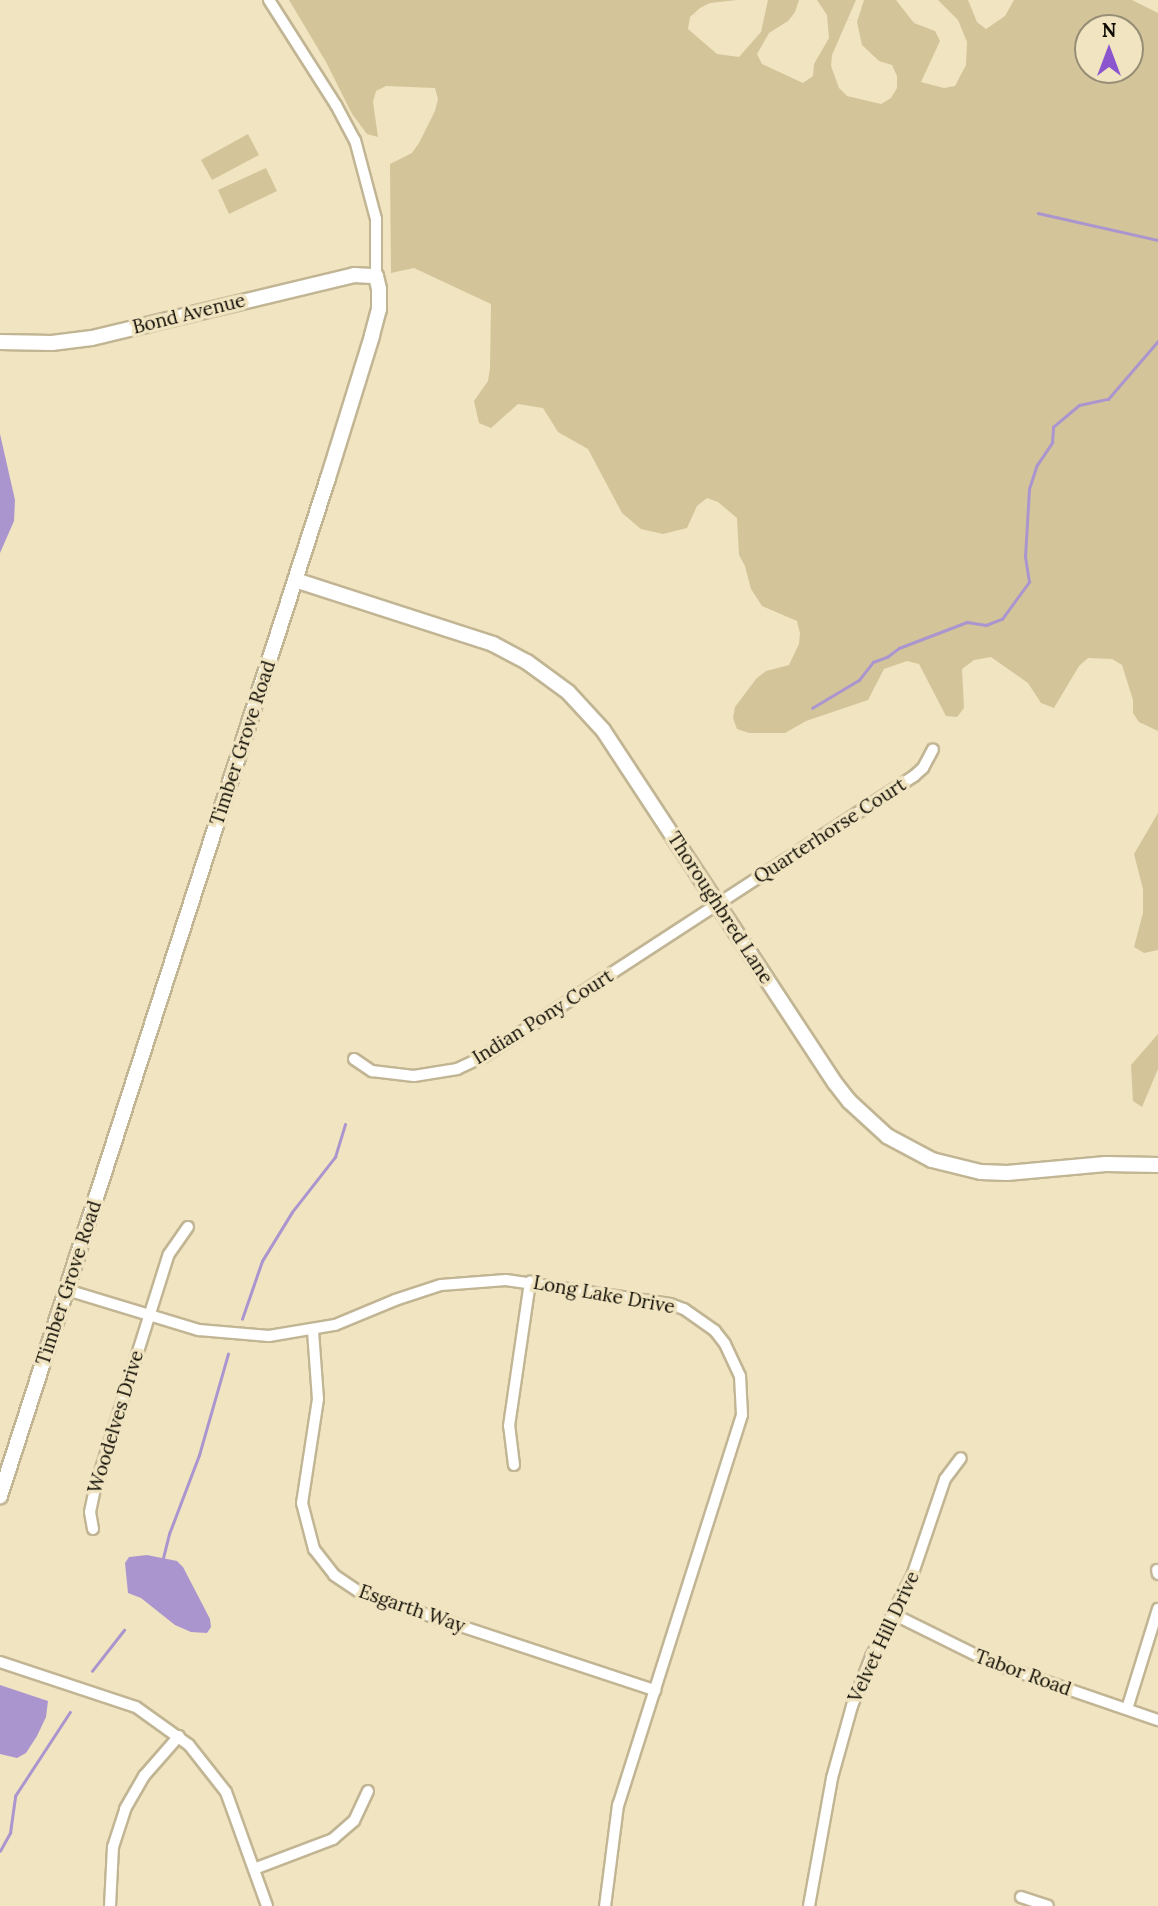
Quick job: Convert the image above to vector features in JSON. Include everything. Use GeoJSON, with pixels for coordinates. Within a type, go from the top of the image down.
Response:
{"type":"FeatureCollection","features":[{"type":"Feature","properties":{"kind":"street","name":"Timber Grove Road"},"geometry":{"type":"LineString","coordinates":[[0,1496],[295,580],[374,326],[380,295],[376,276],[376,219],[355,140],[270,0]]}},
{"type":"Feature","properties":{"kind":"street","name":"Bond Avenue"},"geometry":{"type":"LineString","coordinates":[[0,342],[71,342],[321,281],[354,275],[376,276]]}},
{"type":"Feature","properties":{"kind":"street","name":"Thoroughbred Lane"},"geometry":{"type":"LineString","coordinates":[[295,580],[483,640],[515,655],[551,678],[603,730],[849,1101],[887,1136],[932,1160],[981,1172],[1007,1173],[1106,1164],[1158,1166]]}},
{"type":"Feature","properties":{"kind":"street","name":"Quarterhorse Court"},"geometry":{"type":"LineString","coordinates":[[718,905],[914,776],[933,749]]}},
{"type":"Feature","properties":{"kind":"street","name":"Indian Pony Court"},"geometry":{"type":"LineString","coordinates":[[354,1059],[372,1071],[399,1076],[429,1075],[464,1067],[509,1042],[718,905]]}},
{"type":"Feature","properties":{"kind":"street","name":"Woodelves Drive"},"geometry":{"type":"LineString","coordinates":[[93,1529],[90,1512],[95,1488],[169,1254],[188,1227]]}},
{"type":"Feature","properties":{"kind":"street","name":"Long Lake Drive"},"geometry":{"type":"LineString","coordinates":[[67,1290],[150,1316],[233,1335],[269,1336],[313,1331],[441,1285],[487,1280],[530,1282],[653,1300],[684,1309],[720,1337],[740,1377],[742,1415],[618,1805],[604,1906]]}},
{"type":"Feature","properties":{"kind":"street"},"geometry":{"type":"LineString","coordinates":[[514,1465],[509,1426],[530,1282]]}},
{"type":"Feature","properties":{"kind":"street","name":"Esgarth Way"},"geometry":{"type":"LineString","coordinates":[[313,1331],[317,1355],[318,1409],[302,1503],[314,1549],[334,1575],[361,1593],[656,1690]]}},
{"type":"Feature","properties":{"kind":"street","name":"Velvet Hill Drive"},"geometry":{"type":"LineString","coordinates":[[809,1906],[839,1748],[860,1684],[924,1548],[945,1479],[961,1458]]}},
{"type":"Feature","properties":{"kind":"street"},"geometry":{"type":"LineString","coordinates":[[1126,1709],[1158,1609]]}},
{"type":"Feature","properties":{"kind":"street","name":"Tabor Road"},"geometry":{"type":"LineString","coordinates":[[893,1614],[992,1663],[1158,1720]]}},
{"type":"Feature","properties":{"kind":"street"},"geometry":{"type":"LineString","coordinates":[[0,1662],[117,1699],[153,1717],[179,1736],[203,1760],[226,1792],[267,1906]]}},
{"type":"Feature","properties":{"kind":"street"},"geometry":{"type":"LineString","coordinates":[[110,1906],[110,1872],[118,1825],[145,1776],[179,1736]]}},
{"type":"Feature","properties":{"kind":"street"},"geometry":{"type":"LineString","coordinates":[[254,1869],[333,1839],[354,1821],[368,1791]]}},
{"type":"Feature","properties":{"kind":"street"},"geometry":{"type":"LineString","coordinates":[[1021,1897],[1048,1906]]}},
{"type":"Feature","properties":{"kind":"shaded area"},"geometry":{"type":"Polygon","coordinates":[[[289,0],[737,0],[710,3],[700,8],[690,17],[688,29],[717,54],[739,57],[761,32],[768,0],[799,0],[788,21],[769,33],[757,54],[762,64],[803,83],[813,76],[814,64],[829,38],[827,15],[817,0],[856,0],[832,55],[831,66],[839,88],[847,96],[881,104],[891,98],[897,88],[897,76],[892,65],[879,61],[862,45],[857,22],[864,0],[896,0],[914,23],[935,31],[940,41],[921,82],[944,88],[955,86],[966,65],[967,42],[958,20],[938,0],[968,0],[977,22],[986,29],[1005,16],[1014,0],[1132,0],[1158,13],[1158,731],[1139,722],[1133,713],[1133,700],[1122,665],[1112,659],[1088,658],[1079,666],[1054,708],[1041,703],[1028,683],[991,657],[974,660],[962,669],[964,708],[957,717],[946,716],[919,664],[907,661],[884,669],[868,700],[806,721],[785,733],[749,733],[737,729],[733,718],[735,707],[756,679],[766,671],[789,665],[799,644],[800,633],[797,621],[762,606],[751,589],[739,555],[737,518],[718,502],[707,498],[697,506],[687,528],[663,534],[641,529],[622,513],[588,449],[558,432],[543,408],[518,404],[491,428],[479,423],[474,401],[488,381],[491,304],[414,268],[391,273],[390,164],[412,153],[419,143],[435,111],[438,99],[435,88],[386,86],[376,91],[373,102],[378,137],[367,134],[352,114],[326,62],[289,0]]]}},
{"type":"Feature","properties":{"kind":"shaded area"},"geometry":{"type":"Polygon","coordinates":[[[248,134],[259,155],[212,180],[201,160],[248,134]]]}},
{"type":"Feature","properties":{"kind":"shaded area"},"geometry":{"type":"Polygon","coordinates":[[[266,168],[277,191],[229,214],[218,190],[266,168]]]}},
{"type":"Feature","properties":{"kind":"shaded area"},"geometry":{"type":"Polygon","coordinates":[[[0,434],[15,500],[14,521],[0,553],[0,434]]]}},
{"type":"Feature","properties":{"kind":"shaded area"},"geometry":{"type":"Polygon","coordinates":[[[1158,813],[1158,950],[1144,953],[1134,947],[1143,913],[1143,889],[1134,854],[1158,813]]]}},
{"type":"Feature","properties":{"kind":"shaded area"},"geometry":{"type":"Polygon","coordinates":[[[1158,1034],[1158,1069],[1142,1107],[1133,1101],[1131,1065],[1158,1034]]]}},
{"type":"Feature","properties":{"kind":"shaded area"},"geometry":{"type":"Polygon","coordinates":[[[147,1555],[177,1561],[183,1567],[210,1619],[211,1627],[207,1633],[191,1632],[175,1625],[141,1598],[128,1593],[125,1563],[129,1557],[147,1555]]]}},
{"type":"Feature","properties":{"kind":"shaded area"},"geometry":{"type":"Polygon","coordinates":[[[0,1685],[48,1701],[46,1717],[37,1736],[26,1753],[17,1758],[0,1754],[0,1685]]]}},
{"type":"Feature","properties":{"kind":"waterway"},"geometry":{"type":"LineString","coordinates":[[1038,213],[1158,240]]}},
{"type":"Feature","properties":{"kind":"waterway"},"geometry":{"type":"LineString","coordinates":[[812,708],[859,680],[873,662],[887,657],[899,648],[967,622],[986,625],[1002,619],[1029,582],[1025,557],[1029,489],[1037,465],[1052,443],[1053,427],[1079,405],[1108,399],[1158,341]]}},
{"type":"Feature","properties":{"kind":"waterway"},"geometry":{"type":"LineString","coordinates":[[242,1319],[262,1261],[292,1212],[335,1157],[345,1124]]}},
{"type":"Feature","properties":{"kind":"waterway"},"geometry":{"type":"LineString","coordinates":[[163,1558],[169,1534],[199,1455],[228,1354]]}},
{"type":"Feature","properties":{"kind":"waterway"},"geometry":{"type":"LineString","coordinates":[[92,1671],[124,1630]]}},
{"type":"Feature","properties":{"kind":"waterway"},"geometry":{"type":"LineString","coordinates":[[0,1851],[10,1833],[15,1796],[70,1712]]}}]}
